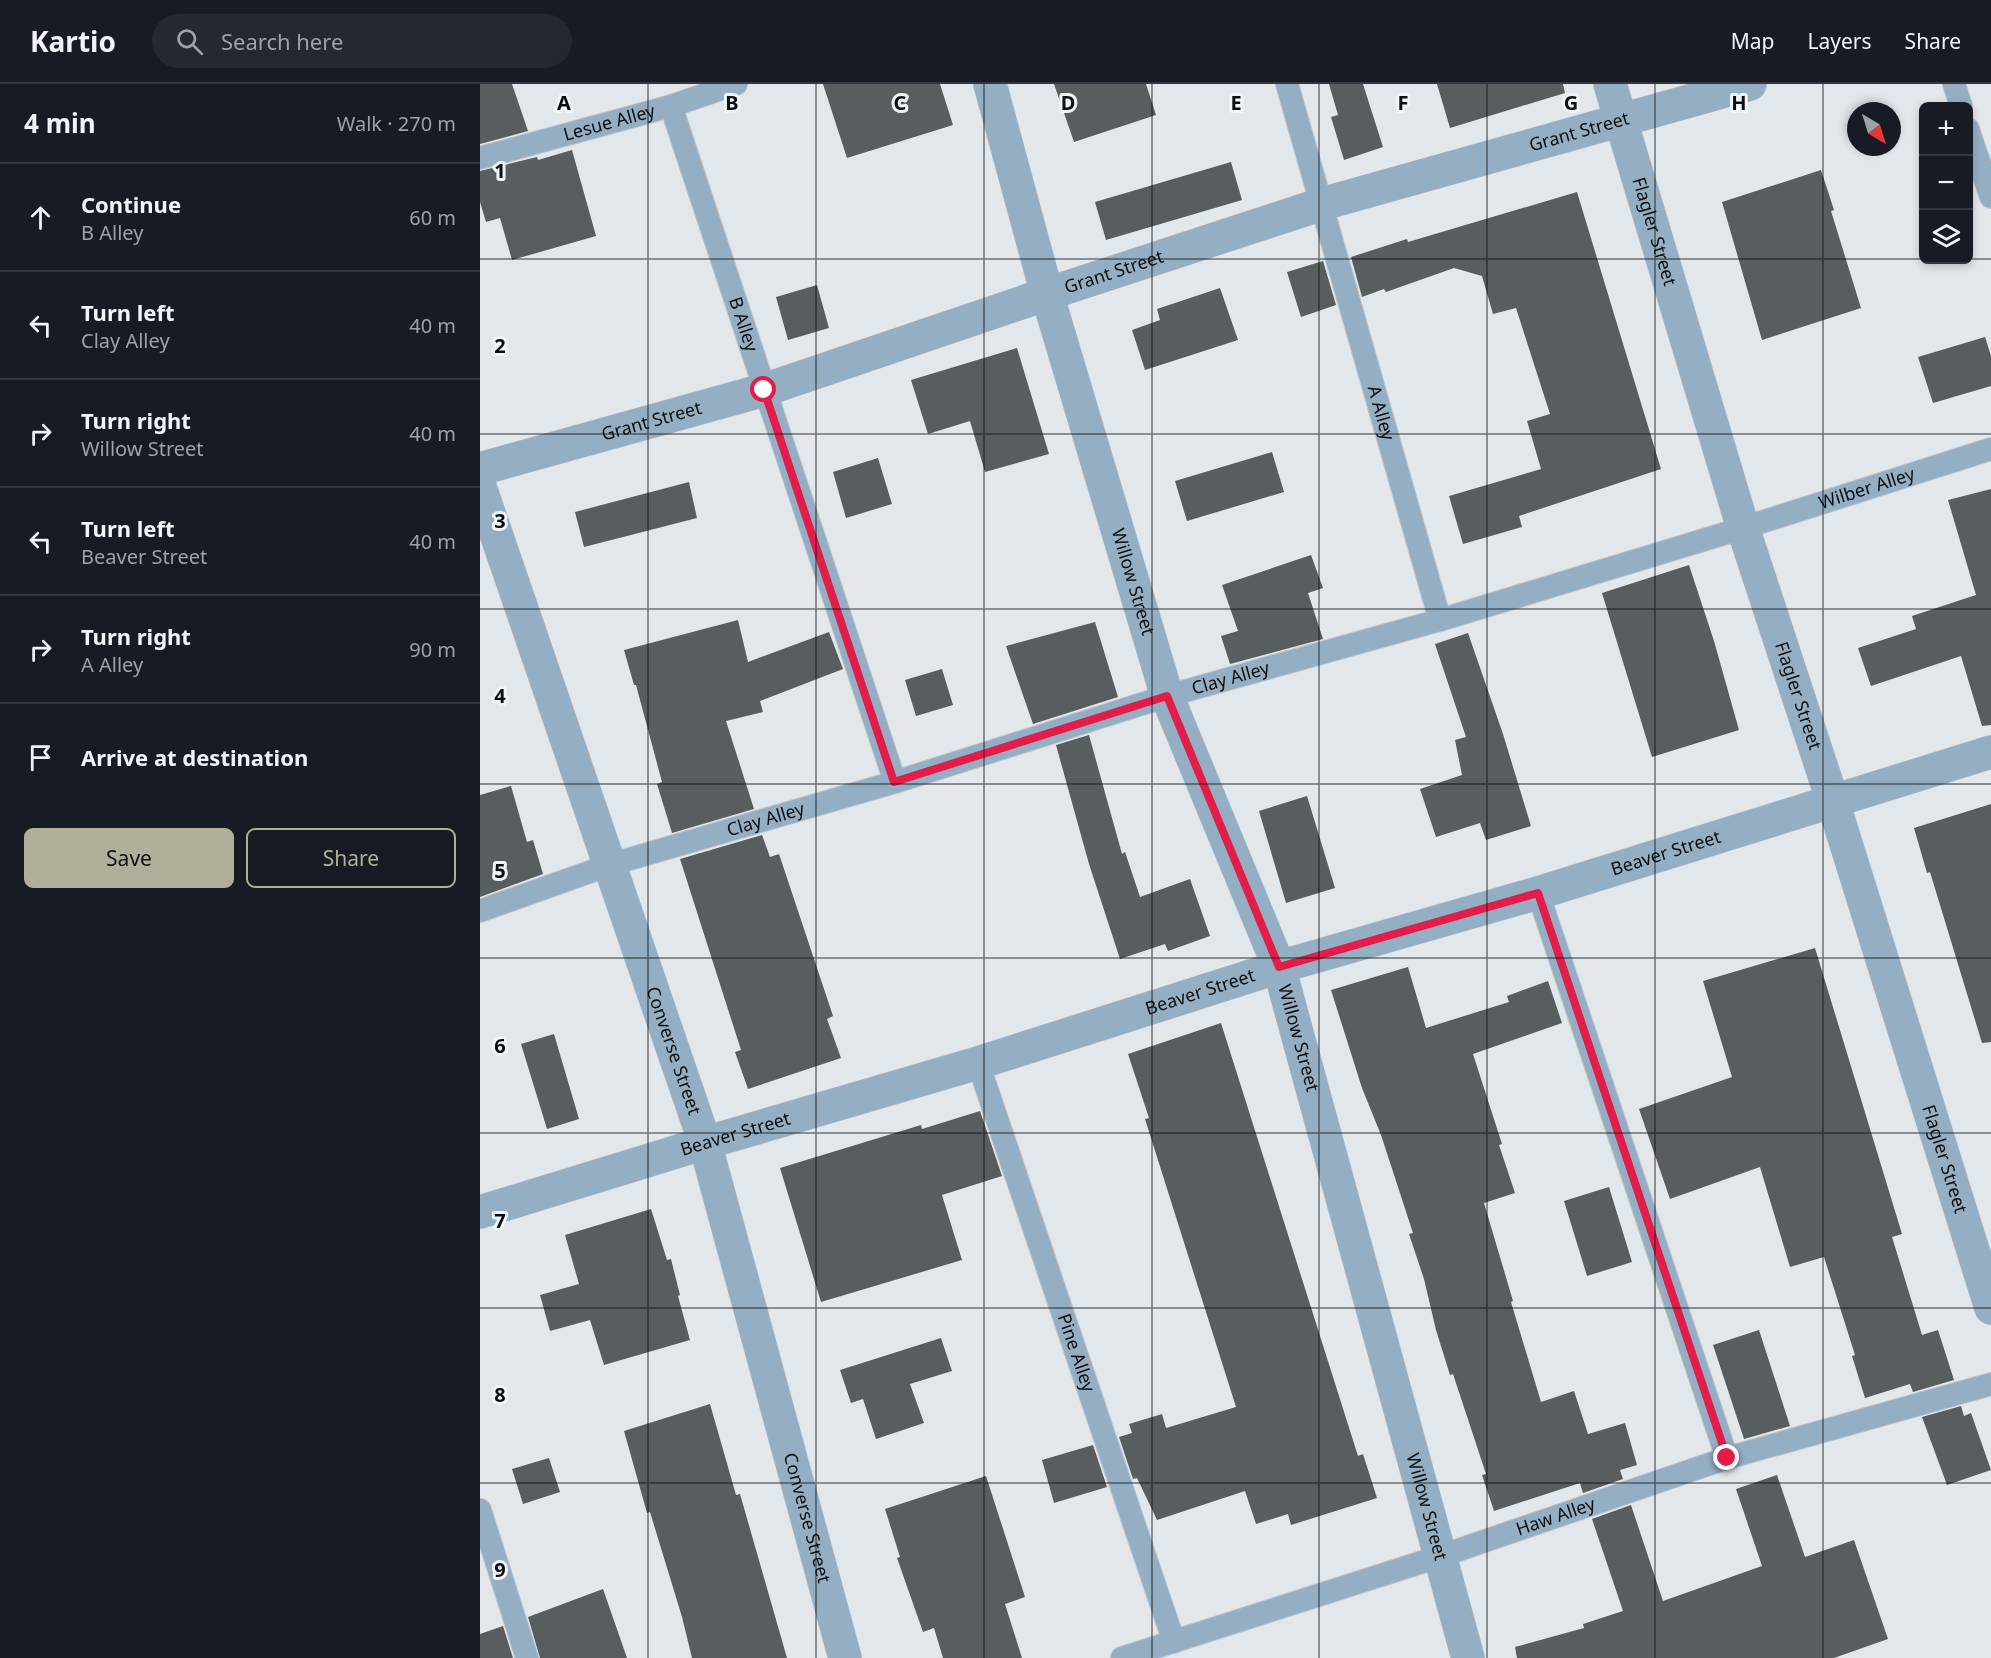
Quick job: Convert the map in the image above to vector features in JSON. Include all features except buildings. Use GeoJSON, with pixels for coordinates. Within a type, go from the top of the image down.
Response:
{"type":"FeatureCollection","features":[{"type":"Feature","properties":{"kind":"street","name":"Willow Street"},"geometry":{"type":"LineString","coordinates":[[990,84],[1047,294],[1167,696],[1279,967],[1468,1658]]}},
{"type":"Feature","properties":{"kind":"street","name":"Flagler Street"},"geometry":{"type":"LineString","coordinates":[[1610,84],[1743,528],[1833,802],[1991,1308]]}},
{"type":"Feature","properties":{"kind":"street","name":"Grant Street"},"geometry":{"type":"LineString","coordinates":[[480,469],[764,390],[1322,204],[1750,84]]}},
{"type":"Feature","properties":{"kind":"street","name":"Converse Street"},"geometry":{"type":"LineString","coordinates":[[480,487],[705,1143],[846,1658]]}},
{"type":"Feature","properties":{"kind":"street","name":"Beaver Street"},"geometry":{"type":"LineString","coordinates":[[480,1212],[978,1063],[1279,967],[1538,893],[1991,752]]}},
{"type":"Feature","properties":{"kind":"lane","name":"Lesue Alley"},"geometry":{"type":"LineString","coordinates":[[480,158],[671,106],[736,84]]}},
{"type":"Feature","properties":{"kind":"lane","name":"A Alley"},"geometry":{"type":"LineString","coordinates":[[1287,84],[1440,620]]}},
{"type":"Feature","properties":{"kind":"lane"},"geometry":{"type":"LineString","coordinates":[[1954,84],[1960,102]]}},
{"type":"Feature","properties":{"kind":"lane","name":"B Alley"},"geometry":{"type":"LineString","coordinates":[[671,106],[894,782]]}},
{"type":"Feature","properties":{"kind":"lane"},"geometry":{"type":"LineString","coordinates":[[1973,144],[1991,197]]}},
{"type":"Feature","properties":{"kind":"lane","name":"Wilber Alley"},"geometry":{"type":"LineString","coordinates":[[1743,528],[1991,449]]}},
{"type":"Feature","properties":{"kind":"lane","name":"Clay Alley"},"geometry":{"type":"LineString","coordinates":[[480,911],[609,865],[894,782],[1167,696],[1440,620],[1743,528]]}},
{"type":"Feature","properties":{"kind":"lane"},"geometry":{"type":"LineString","coordinates":[[1538,893],[1727,1458]]}},
{"type":"Feature","properties":{"kind":"lane","name":"Pine Alley"},"geometry":{"type":"LineString","coordinates":[[978,1063],[1174,1642]]}},
{"type":"Feature","properties":{"kind":"lane","name":"Haw Alley"},"geometry":{"type":"LineString","coordinates":[[1122,1658],[1441,1556],[1727,1458],[1991,1384]]}},
{"type":"Feature","properties":{"kind":"lane"},"geometry":{"type":"LineString","coordinates":[[480,1510],[527,1658]]}},
{"type":"Feature","properties":{"kind":"route"},"geometry":{"type":"LineString","coordinates":[[764,390],[894,782],[1167,696],[1279,967],[1538,893],[1727,1458]]}}]}
